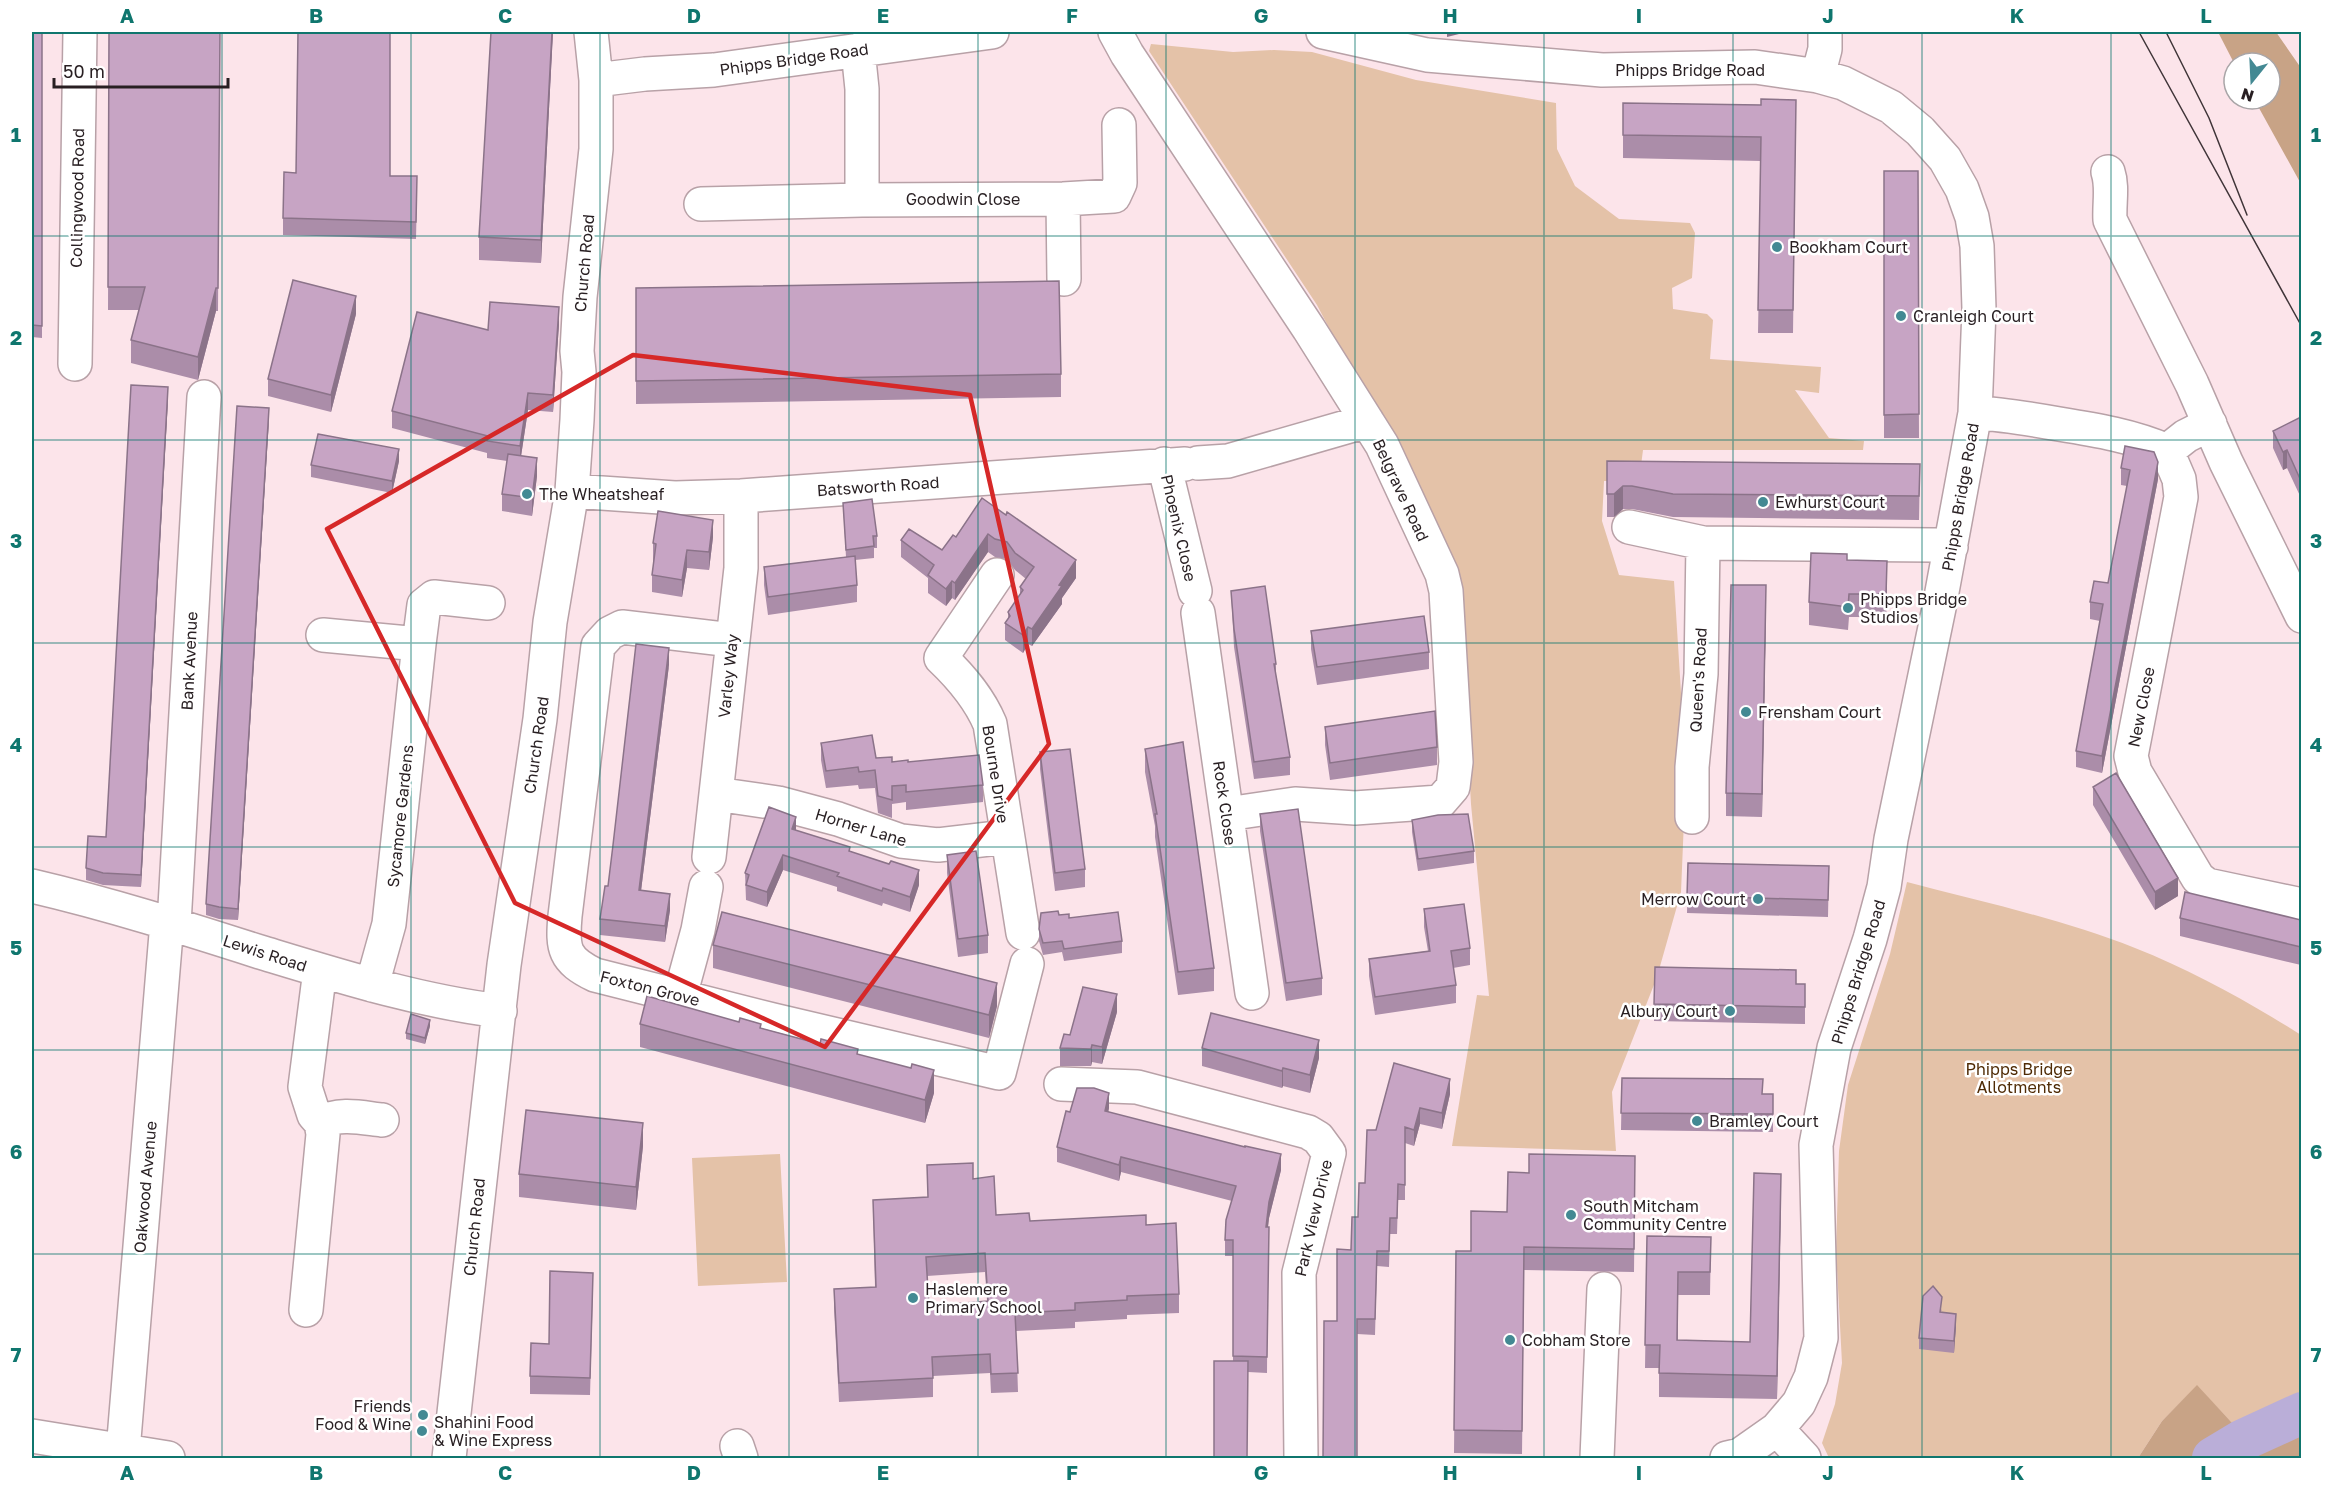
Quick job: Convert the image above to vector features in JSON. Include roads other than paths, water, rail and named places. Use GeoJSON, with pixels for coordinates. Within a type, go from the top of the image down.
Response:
{"type":"FeatureCollection","features":[{"type":"Feature","properties":{"kind":"street","name":"Collingwood Road"},"geometry":{"type":"LineString","coordinates":[[75,364],[80,32]]}},
{"type":"Feature","properties":{"kind":"street","name":"Church Road"},"geometry":{"type":"LineString","coordinates":[[449,1458],[508,938],[540,719],[550,622],[572,491],[578,420],[577,351],[580,297],[595,156],[596,80],[591,32]]}},
{"type":"Feature","properties":{"kind":"street","name":"Phipps Bridge Road"},"geometry":{"type":"LineString","coordinates":[[596,80],[645,74],[714,70],[992,32]]}},
{"type":"Feature","properties":{"kind":"street","name":"Belgrave Road"},"geometry":{"type":"LineString","coordinates":[[1115,32],[1127,54],[1309,329],[1382,445],[1442,574],[1446,591],[1456,762],[1453,787],[1440,802],[1354,808],[1295,804],[1227,814]]}},
{"type":"Feature","properties":{"kind":"street"},"geometry":{"type":"LineString","coordinates":[[1818,76],[1825,49],[1825,32]]}},
{"type":"Feature","properties":{"kind":"street","name":"Phipps Bridge Road"},"geometry":{"type":"LineString","coordinates":[[1338,33],[1427,55],[1602,70],[1755,67],[1818,76],[1843,83],[1891,107],[1920,131],[1945,159],[1962,189],[1972,217],[1977,246],[1979,309],[1975,413],[1951,547],[1891,839],[1884,887],[1870,939],[1834,1048],[1816,1144],[1821,1338],[1811,1377],[1798,1403],[1777,1429],[1740,1455],[1727,1458]]}},
{"type":"Feature","properties":{"kind":"street"},"geometry":{"type":"LineString","coordinates":[[858,50],[862,89],[862,200]]}},
{"type":"Feature","properties":{"kind":"street","name":"Goodwin Close"},"geometry":{"type":"LineString","coordinates":[[701,204],[1063,199],[1114,196],[1120,183],[1119,125]]}},
{"type":"Feature","properties":{"kind":"street"},"geometry":{"type":"LineString","coordinates":[[2108,172],[2112,183],[2109,202],[2110,220],[2301,616]]}},
{"type":"Feature","properties":{"kind":"street"},"geometry":{"type":"LineString","coordinates":[[1063,199],[1064,279]]}},
{"type":"Feature","properties":{"kind":"street","name":"Bank Avenue"},"geometry":{"type":"LineString","coordinates":[[171,923],[204,398]]}},
{"type":"Feature","properties":{"kind":"street"},"geometry":{"type":"LineString","coordinates":[[1975,413],[2001,414],[2088,428],[2144,441],[2167,451],[2186,436],[2210,424]]}},
{"type":"Feature","properties":{"kind":"street","name":"Batsworth Road"},"geometry":{"type":"LineString","coordinates":[[572,491],[675,498],[741,496],[1228,461],[1367,421]]}},
{"type":"Feature","properties":{"kind":"street","name":"New Close"},"geometry":{"type":"LineString","coordinates":[[2167,451],[2179,479],[2181,497],[2131,756],[2135,772],[2198,878],[2207,885],[2301,905]]}},
{"type":"Feature","properties":{"kind":"street","name":"Phoenix Close"},"geometry":{"type":"LineString","coordinates":[[1182,464],[1196,602]]}},
{"type":"Feature","properties":{"kind":"street","name":"Varley Way"},"geometry":{"type":"LineString","coordinates":[[680,996],[698,930],[708,872],[741,568],[741,496]]}},
{"type":"Feature","properties":{"kind":"street"},"geometry":{"type":"LineString","coordinates":[[1629,527],[1703,543],[1951,547]]}},
{"type":"Feature","properties":{"kind":"street","name":"Queen's Road"},"geometry":{"type":"LineString","coordinates":[[1692,817],[1692,767],[1701,674],[1703,543]]}},
{"type":"Feature","properties":{"kind":"street","name":"Bourne Drive"},"geometry":{"type":"LineString","coordinates":[[997,575],[942,658],[962,677],[982,705],[990,724],[1025,948]]}},
{"type":"Feature","properties":{"kind":"street","name":"Sycamore Gardens"},"geometry":{"type":"LineString","coordinates":[[372,985],[389,924],[424,605],[434,597],[488,603]]}},
{"type":"Feature","properties":{"kind":"street","name":"Rock Close"},"geometry":{"type":"LineString","coordinates":[[1196,602],[1252,993]]}},
{"type":"Feature","properties":{"kind":"street","name":"Foxton Grove"},"geometry":{"type":"LineString","coordinates":[[732,640],[622,627],[610,633],[598,646],[563,942],[569,957],[579,967],[595,975],[999,1073],[1025,948]]}},
{"type":"Feature","properties":{"kind":"street"},"geometry":{"type":"LineString","coordinates":[[323,635],[419,644]]}},
{"type":"Feature","properties":{"kind":"street","name":"Horner Lane"},"geometry":{"type":"LineString","coordinates":[[716,794],[778,803],[838,819],[902,841],[939,845],[1006,837]]}},
{"type":"Feature","properties":{"kind":"street","name":"Lewis Road"},"geometry":{"type":"LineString","coordinates":[[32,886],[171,923],[372,985],[433,1001],[500,1011]]}},
{"type":"Feature","properties":{"kind":"street","name":"Oakwood Avenue"},"geometry":{"type":"LineString","coordinates":[[123,1451],[171,923]]}},
{"type":"Feature","properties":{"kind":"street"},"geometry":{"type":"LineString","coordinates":[[306,1310],[323,1134],[321,1123],[314,1115],[305,1087],[320,970]]}},
{"type":"Feature","properties":{"kind":"street","name":"Park View Drive"},"geometry":{"type":"LineString","coordinates":[[1061,1084],[1137,1087],[1308,1132],[1318,1138],[1329,1153],[1299,1273],[1301,1458]]}},
{"type":"Feature","properties":{"kind":"street"},"geometry":{"type":"LineString","coordinates":[[321,1123],[342,1117],[382,1120]]}},
{"type":"Feature","properties":{"kind":"street"},"geometry":{"type":"LineString","coordinates":[[1597,1458],[1604,1289]]}},
{"type":"Feature","properties":{"kind":"street"},"geometry":{"type":"LineString","coordinates":[[1777,1429],[1804,1458]]}},
{"type":"Feature","properties":{"kind":"street"},"geometry":{"type":"LineString","coordinates":[[32,1436],[168,1458]]}},
{"type":"Feature","properties":{"kind":"waterway"},"geometry":{"type":"LineString","coordinates":[[2213,1458],[2243,1440],[2302,1413]]}},
{"type":"Feature","properties":{"kind":"tram line"},"geometry":{"type":"LineString","coordinates":[[2139,32],[2302,327]]}},
{"type":"Feature","properties":{"kind":"tram line"},"geometry":{"type":"LineString","coordinates":[[2166,32],[2209,118],[2247,215]]}},
{"type":"Feature","properties":{"kind":"place","name":"Bookham Court"},"geometry":{"type":"Point","coordinates":[1777,247]}},
{"type":"Feature","properties":{"kind":"place","name":"Cranleigh Court"},"geometry":{"type":"Point","coordinates":[1901,316]}},
{"type":"Feature","properties":{"kind":"place","name":"The Wheatsheaf"},"geometry":{"type":"Point","coordinates":[527,494]}},
{"type":"Feature","properties":{"kind":"place","name":"Ewhurst Court"},"geometry":{"type":"Point","coordinates":[1763,502]}},
{"type":"Feature","properties":{"kind":"place","name":"Phipps Bridge Studios"},"geometry":{"type":"Point","coordinates":[1848,608]}},
{"type":"Feature","properties":{"kind":"place","name":"Frensham Court"},"geometry":{"type":"Point","coordinates":[1746,712]}},
{"type":"Feature","properties":{"kind":"place","name":"Merrow Court"},"geometry":{"type":"Point","coordinates":[1758,899]}},
{"type":"Feature","properties":{"kind":"place","name":"Albury Court"},"geometry":{"type":"Point","coordinates":[1730,1011]}},
{"type":"Feature","properties":{"kind":"place","name":"Bramley Court"},"geometry":{"type":"Point","coordinates":[1697,1121]}},
{"type":"Feature","properties":{"kind":"place","name":"South Mitcham Community Centre"},"geometry":{"type":"Point","coordinates":[1571,1215]}},
{"type":"Feature","properties":{"kind":"place","name":"Haslemere Primary School"},"geometry":{"type":"Point","coordinates":[913,1298]}},
{"type":"Feature","properties":{"kind":"place","name":"Cobham Store"},"geometry":{"type":"Point","coordinates":[1510,1340]}},
{"type":"Feature","properties":{"kind":"place","name":"Friends Food & Wine"},"geometry":{"type":"Point","coordinates":[423,1415]}},
{"type":"Feature","properties":{"kind":"place","name":"Shahini Food & Wine Express"},"geometry":{"type":"Point","coordinates":[422,1431]}},
{"type":"Feature","properties":{"kind":"park label","name":"Phipps Bridge Allotments"},"geometry":{"type":"Point","coordinates":[2019,1078]}}]}
